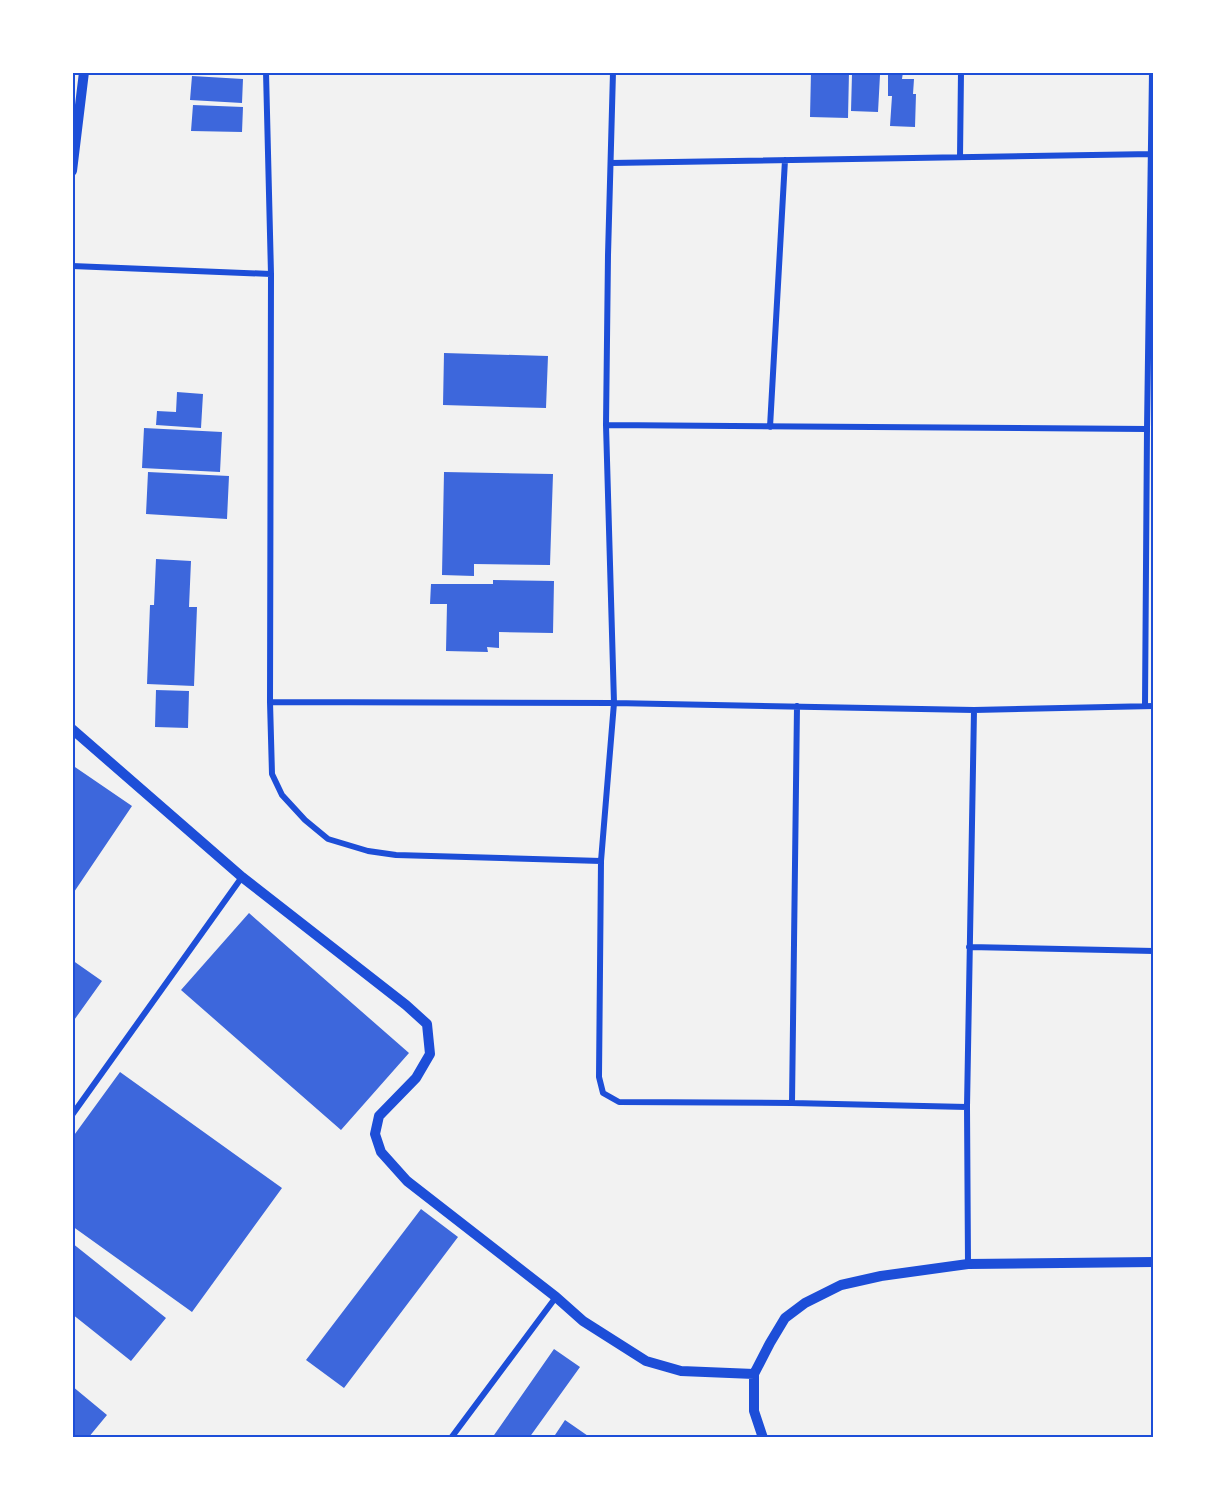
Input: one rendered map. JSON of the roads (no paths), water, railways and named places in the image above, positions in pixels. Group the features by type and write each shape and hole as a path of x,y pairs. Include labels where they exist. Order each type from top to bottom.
{"street":[{"path":"72,171 84,72"},
{"path":"266,72 271,274 270,702 272,774 282,795 304,820 328,839 368,851 396,855 601,861"},
{"path":"613,72 606,425 614,703 601,861 599,1077 603,1093 619,1102 967,1107"},
{"path":"960,157 961,72"},
{"path":"1145,706 1152,72"},
{"path":"611,163 1152,154"},
{"path":"770,427 785,160"},
{"path":"72,266 271,274"},
{"path":"606,425 1147,429"},
{"path":"270,702 614,703 974,710 1154,706"},
{"path":"792,1103 797,706"},
{"path":"968,1264 967,1107 974,710"},
{"path":"72,729 242,877 427,1024 430,1054 416,1078 379,1116 375,1134 381,1152 407,1181 584,1321 646,1361 681,1371 754,1374"},
{"path":"72,1114 242,877"},
{"path":"969,947 1154,951"},
{"path":"763,1438 754,1411 754,1374 785,1318 805,1303 841,1285 881,1276 968,1264 1154,1262"},
{"path":"451,1438 556,1297"}]}
